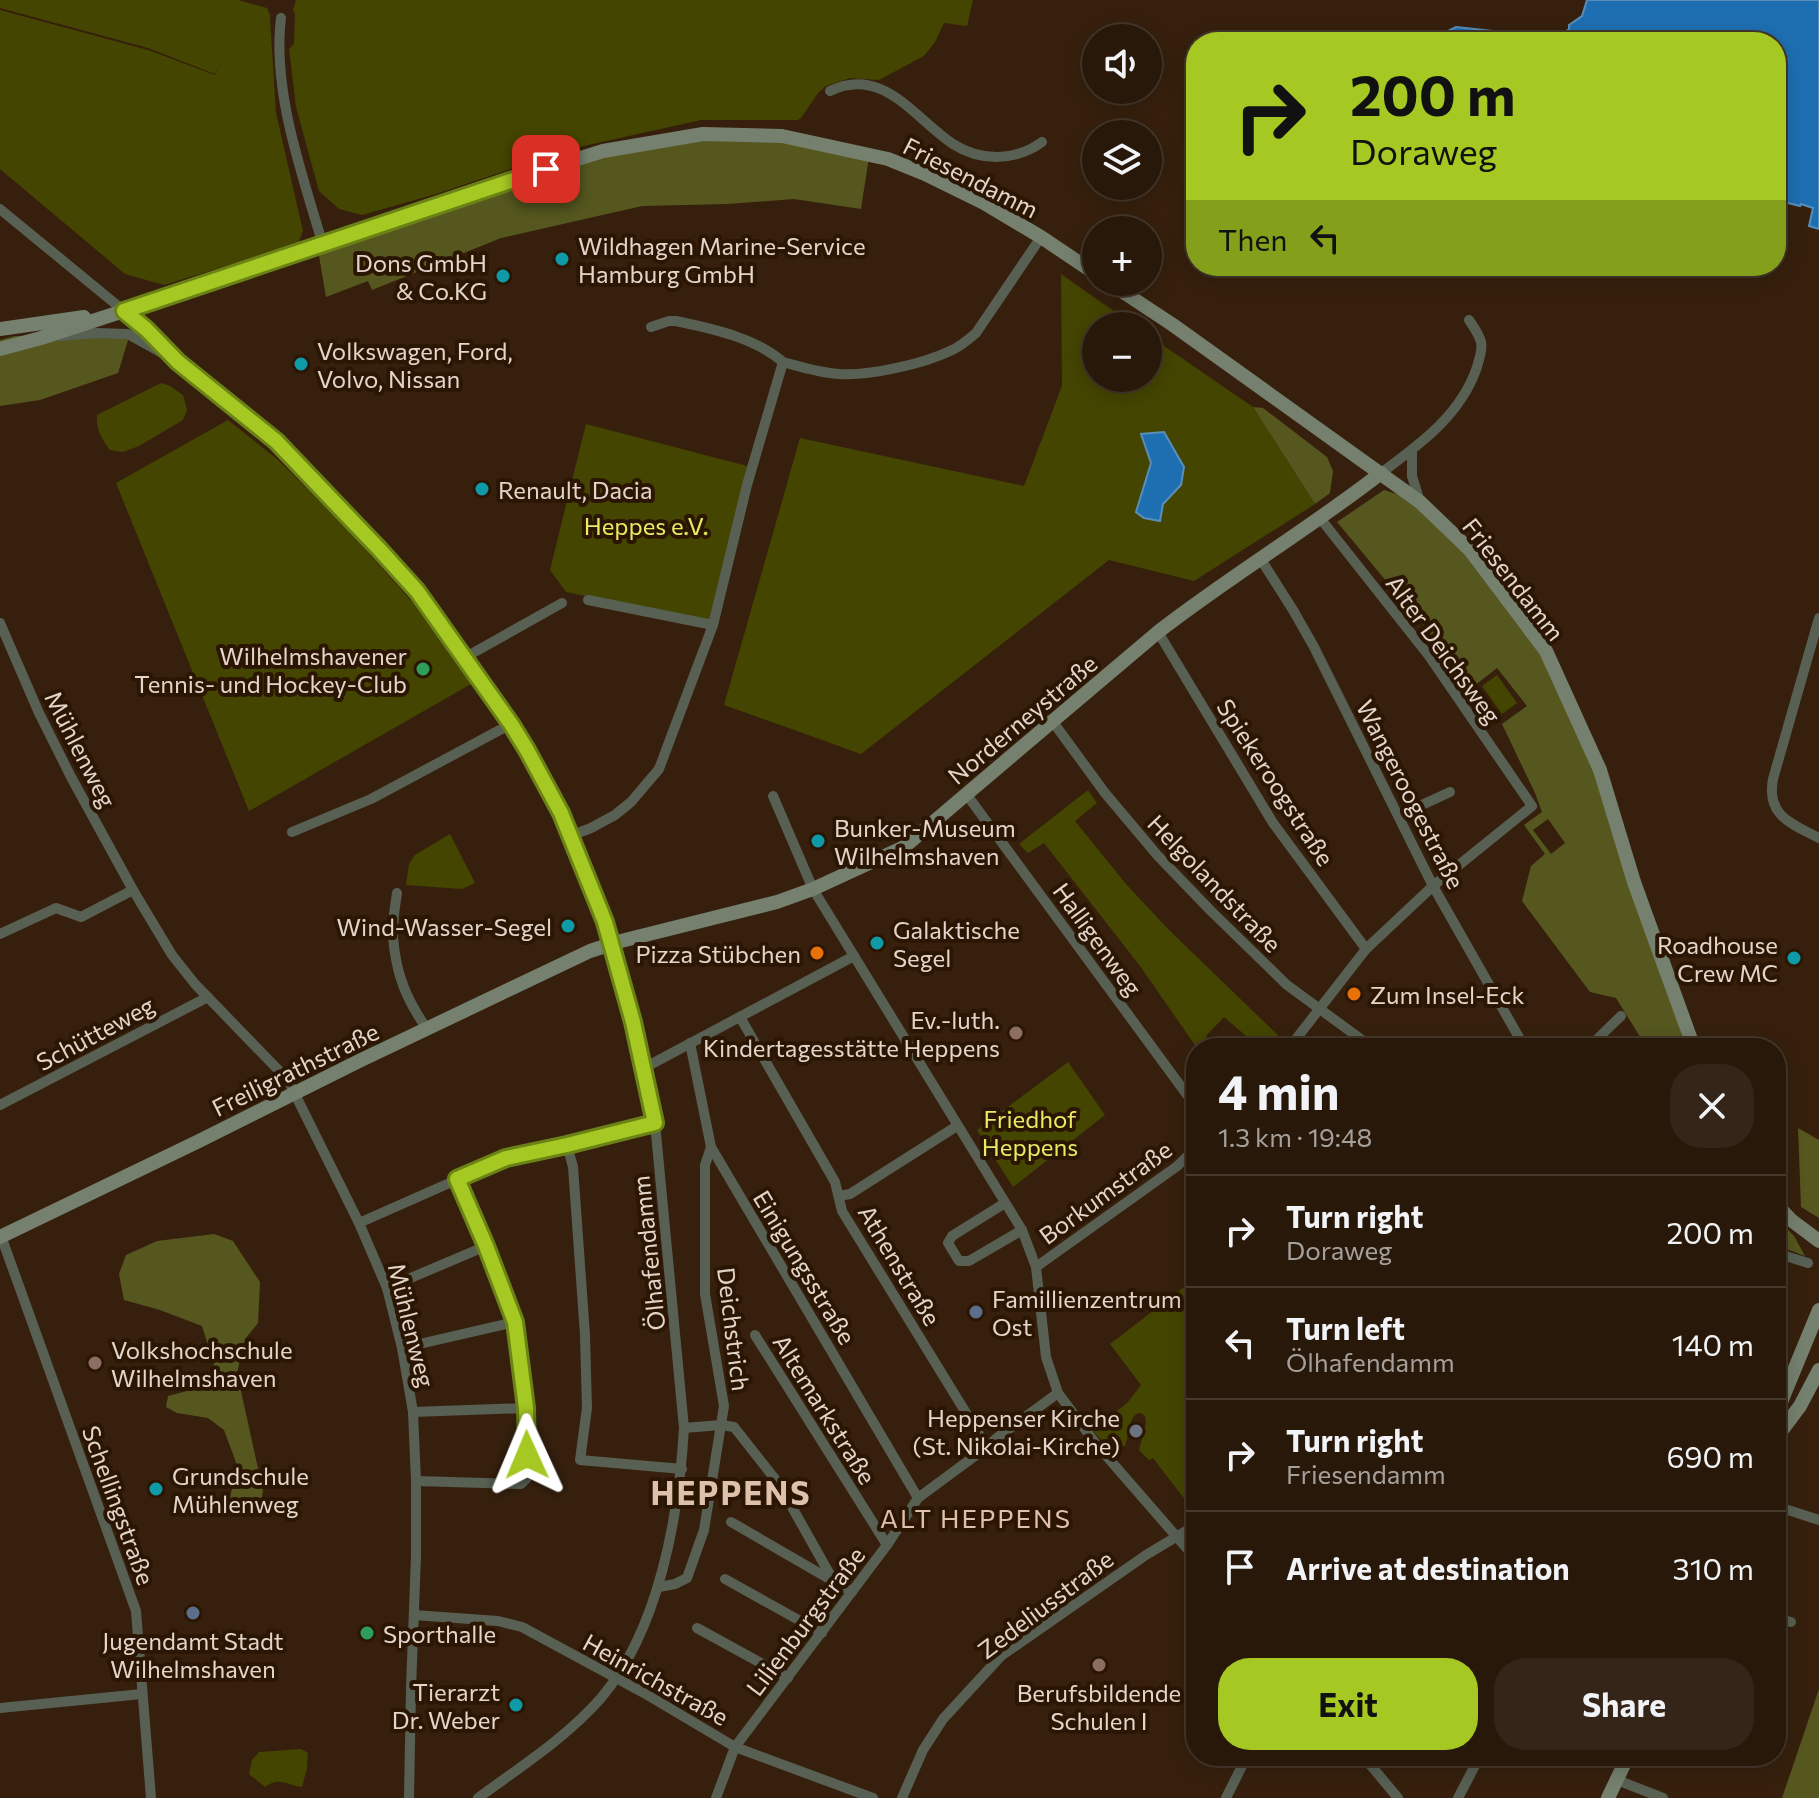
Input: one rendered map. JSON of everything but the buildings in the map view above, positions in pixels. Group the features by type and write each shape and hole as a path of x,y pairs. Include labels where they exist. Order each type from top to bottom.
{"main road":[{"name":"Friesendamm","path":"0,349 124,311 603,151 703,134 782,136 888,159 954,188 1041,237 1082,265"},
{"name":"Friesendamm","path":"1129,296 1420,502 1470,550 1546,651 1600,770 1634,882 1690,1038"},
{"name":"Friesendamm","path":"0,329 124,311"},
{"name":"Norderneystraße","path":"611,944 777,902 904,847 1158,632 1381,473"},
{"name":"Freiligrathstraße","path":"1,1237 427,1029 590,951 611,944"},
{"path":"1786,1215 1819,1241"},
{"path":"1786,1390 1819,1310"},
{"path":"1786,1425 1819,1370"},
{"path":"1608,1798 1623,1766"}],"street":[{"path":"281,18 286,106 323,245"},
{"path":"830,91 850,85 882,89 899,99 953,144 977,155 1018,155 1042,142"},
{"name":"Ölhafendamm","path":"0,209 146,329 178,362 276,441 417,591 511,724 543,778 605,922 644,1068 655,1123 684,1428 682,1469 659,1587 647,1619 615,1678 575,1724 478,1798"},
{"path":"651,327 676,321 720,331 771,352 783,362 824,372 858,374 909,364 949,352 976,333 1041,237"},
{"path":"1381,473 1412,450 1459,403 1474,376 1481,351 1481,343 1469,320"},
{"name":"Friesendamm","path":"41,338 96,333 128,334 178,362"},
{"path":"570,836 615,815 631,802 659,769 713,625 747,485 783,362"},
{"path":"1412,450 1412,476 1420,502"},
{"name":"Alter Deichsweg","path":"1320,518 1429,656 1532,806 1433,886"},
{"name":"Wangeroogestraße","path":"1260,558 1314,647 1433,886 1519,1038"},
{"path":"588,600 713,625"},
{"path":"464,658 562,603"},
{"path":"1819,618 1772,787 1772,798 1780,815 1819,838"},
{"name":"Mühlenweg","path":"0,623 50,735 133,890 172,955 288,1080 296,1093 387,1288 413,1412 416,1481 409,1798"},
{"name":"Spiekeroogstraße","path":"1158,632 1273,823 1366,949"},
{"name":"Helgolandstraße","path":"1053,722 1105,793 1158,856 1248,949 1287,985 1359,1038"},
{"path":"292,832 371,799 511,724"},
{"path":"1398,816 1450,792"},
{"name":"Halligenweg","path":"967,795 1186,1093"},
{"path":"773,796 813,889 1022,1230 1036,1267 1046,1357 1058,1393 1096,1444 1186,1548"},
{"path":"1297,1038 1366,949 1433,886"},
{"path":"0,934 56,908 81,917 133,890"},
{"path":"397,893 393,934 400,980 427,1029"},
{"path":"644,1068 854,956"},
{"name":"Schütteweg","path":"0,1105 208,997"},
{"path":"1598,1038 1621,1016"},
{"name":"Athenstraße","path":"740,1017 835,1182 842,1211 987,1447"},
{"name":"Einigungsstraße","path":"690,1043 711,1147 918,1498"},
{"path":"359,1223 506,1158 655,1123"},
{"path":"839,1196 850,1194 957,1126"},
{"path":"567,1145 573,1167 585,1335 587,1408 580,1460 682,1469"},
{"name":"Deichstrich","path":"659,1587 687,1578 704,1530 724,1406 705,1294 705,1165 711,1147"},
{"name":"Borkumstraße","path":"1036,1267 1186,1158"},
{"path":"416,1481 521,1484 527,1478 526,1408 515,1322 457,1179"},
{"path":"1005,1203 952,1236 948,1243 959,1261 969,1261 1022,1230"},
{"name":"Schellingstraße","path":"1,1237 136,1611 151,1798"},
{"path":"387,1288 486,1246"},
{"path":"1786,1256 1808,1263"},
{"path":"402,1348 515,1322"},
{"name":"Altemarkstraße","path":"755,1335 887,1545"},
{"name":"Lilienburgstraße","path":"716,1798 735,1747 887,1545 918,1498 1058,1393"},
{"path":"413,1412 526,1408"},
{"path":"684,1428 734,1427 779,1484 833,1580"},
{"path":"1786,1509 1819,1520"},
{"path":"731,1522 852,1592"},
{"name":"Zedeliusstraße","path":"902,1798 923,1750 943,1719 1001,1656 1146,1555 1186,1532"},
{"path":"725,1579 822,1633"},
{"name":"Heinrichstraße","path":"414,1615 498,1621 522,1627 735,1747 873,1798"},
{"path":"1786,1621 1791,1622"},
{"path":"697,1628 788,1678"},
{"path":"0,1702 0,1708 142,1694"},
{"path":"1226,1798 1242,1766"},
{"path":"1371,1766 1398,1798"},
{"path":"1458,1798 1475,1766"},
{"path":"1617,1780 1663,1798"}],"green space":[{"path":"0,0 238,0 267,8 271,17 267,18 270,18 276,113 303,231 298,244 164,285 125,274 0,169 0,10 148,50 215,75 223,58 215,74 148,48 0,8"},
{"path":"296,0 973,0 967,26 944,23 924,56 879,80 850,78 826,86 798,120 701,120 570,149 362,215 339,209 319,191 296,107 289,49 294,44 293,10"},
{"path":"1061,274 1082,289 1082,296 1092,296 1115,312 1082,312 1082,392 1162,392 1162,345 1253,407 1315,504 1194,581 1109,560 861,754 724,705 800,438 1024,486 1062,386"},
{"path":"161,383 183,395 187,410 183,420 139,446 123,452 110,450 100,434 97,415"},
{"path":"228,420 277,459 338,519 413,603 471,684 249,811 116,483"},
{"name":"Heppes e.V.","path":"586,424 751,467 711,621 566,592 550,570"},
{"path":"1497,675 1517,703 1502,714 1482,686"},
{"path":"1088,790 1097,803 1075,821 1126,884 1167,928 1281,1038 1248,1038 1224,1017 1206,1036 1208,1038 1190,1038 1140,966 1044,843 1028,853 1019,844"},
{"path":"450,834 475,883 462,889 406,885 409,864 415,855"},
{"name":"Friedhof Heppens","path":"1068,1062 1105,1115 1013,1187 977,1130"},
{"path":"1186,1286 1186,1501 1153,1458 1149,1460 1139,1450 1145,1416 1136,1414 1132,1419 1120,1453 1110,1450 1093,1431 1128,1402 1141,1385 1110,1344"},
{"path":"301,1749 308,1753 302,1787 279,1782 265,1787 249,1774 252,1760 259,1752"}],"shaded area":[{"path":"703,138 781,140 869,157 861,209 794,199 642,206 501,238 372,290 368,281 326,297 318,250 603,155"},
{"path":"15,336 129,337 118,373 40,400 0,406 0,340"},
{"path":"1253,407 1263,408 1327,457 1333,471 1330,493 1315,504"},
{"path":"1384,490 1406,497 1468,551 1544,651 1598,770 1682,1038 1641,1038 1616,998 1590,992 1522,901 1531,866 1545,854 1524,825 1542,812 1502,724 1527,706 1497,668 1474,686 1337,522","holes":["1548,819 1565,843 1551,854 1533,830"]},
{"path":"1798,1128 1819,1140 1819,1218 1801,1207"},
{"path":"1786,1228 1794,1236 1805,1256 1786,1249"},
{"path":"214,1234 233,1241 260,1282 258,1323 245,1339 237,1373 263,1491 260,1509 247,1514 232,1513 230,1498 237,1465 224,1430 208,1418 177,1413 166,1407 168,1396 206,1386 214,1364 202,1326 124,1300 119,1274 126,1255 157,1241"},
{"path":"1819,1689 1819,1798 1782,1798"}],"water":[{"path":"1587,0 1819,0 1819,229 1809,226 1813,208 1786,202 1786,32 1565,32 1582,16"},
{"path":"1456,27 1502,32 1446,32"},
{"path":"1164,432 1184,467 1181,485 1163,504 1160,521 1144,518 1136,512 1151,463 1141,434"}],"place":[{"name":"Wildhagen Marine-Service Hamburg GmbH","path":"562,259"},
{"name":"Dons GmbH & Co.KG","path":"503,276"},
{"name":"Volkswagen, Ford, Volvo, Nissan","path":"301,364"},
{"name":"Renault, Dacia","path":"482,489"},
{"name":"Wilhelmshavener Tennis- und Hockey-Club","path":"423,669"},
{"name":"Bunker-Museum Wilhelmshaven","path":"818,841"},
{"name":"Wind-Wasser-Segel","path":"568,926"},
{"name":"Galaktische Segel","path":"877,943"},
{"name":"Pizza Stübchen","path":"817,953"},
{"name":"Roadhouse Crew MC","path":"1794,958"},
{"name":"Zum Insel-Eck","path":"1354,994"},
{"name":"Ev.-luth. Kindertagesstätte Heppens","path":"1016,1033"},
{"name":"Famillienzentrum Ost","path":"976,1312"},
{"name":"Volkshochschule Wilhelmshaven","path":"95,1363"},
{"name":"Heppenser Kirche (St. Nikolai-Kirche)","path":"1136,1431"},
{"name":"Grundschule Mühlenweg","path":"156,1489"},
{"name":"Jugendamt Stadt Wilhelmshaven","path":"193,1613"},
{"name":"Sporthalle","path":"367,1633"},
{"name":"Berufsbildende Schulen I","path":"1099,1665"},
{"name":"Tierarzt Dr. Weber","path":"516,1705"}],"district":[{"name":"HEPPENS","path":"731,1492"},
{"name":"ALT HEPPENS","path":"976,1517"}],"route":[{"path":"527,1455 526,1408 515,1322 457,1179 506,1158 655,1123 633,1022 605,922 561,813 527,750 417,591 276,441 178,362 124,311 546,169"}]}
